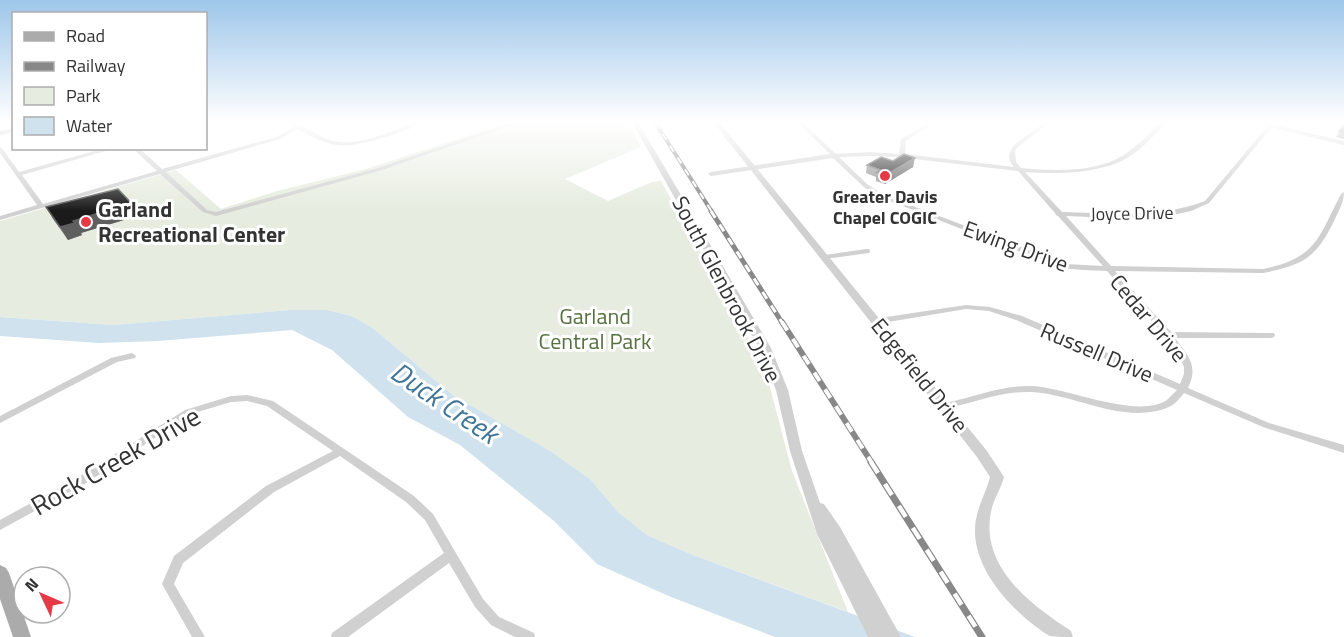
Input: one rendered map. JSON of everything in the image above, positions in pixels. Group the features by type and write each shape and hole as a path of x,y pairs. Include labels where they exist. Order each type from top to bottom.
{"main road":[{"path":"0,573 22,637"}],"street":[{"path":"2,152 41,206"},
{"path":"18,174 99,152"},
{"path":"139,152 205,211 216,214 362,174 426,152"},
{"path":"0,218 229,152"},
{"name":"South Glenbrook Drive","path":"652,152 765,348 782,390 796,451 824,534 893,637"},
{"name":"Edgefield Drive","path":"740,152 945,406 997,477 982,515 983,546 994,573 1021,604 1043,623 1065,637"},
{"name":"Ewing Drive","path":"830,152 866,186 884,197 1065,266 1263,271 1288,267 1313,253 1344,194"},
{"path":"902,152 902,156"},
{"path":"1012,152 1012,162 1016,168"},
{"path":"711,174 868,154 1016,168 1082,170 1114,162 1131,152"},
{"name":"Joyce Drive","path":"1058,214 1155,215 1199,207 1207,202 1249,152"},
{"name":"Cedar Drive","path":"945,406 1029,389 1132,410 1160,406 1176,400 1190,377 1189,364 1169,335 1016,168"},
{"path":"825,257 866,251"},
{"name":"Russell Drive","path":"876,321 966,307 990,309 1019,318 1266,425 1344,449"},
{"path":"1169,335 1271,335"},
{"path":"0,420 114,360 132,356"},
{"name":"Rock Creek Drive","path":"0,525 84,479 188,412 231,399 268,402 410,500 429,517 479,603 495,621 528,637"},
{"path":"199,637 168,584 178,560 270,489 340,452"},
{"path":"337,637 451,555"},
{"name":"South Glenbrook Drive","path":"850,572 877,637"}],"green space":[{"name":"Garland Central Park","path":"419,152 630,152 565,179 608,201 652,182 661,181 755,350 768,380 792,471 848,612 693,555 647,535 618,512 591,480 552,452 454,396 374,329 352,316 327,310 290,310 113,325 0,317 0,221 176,170 221,209 277,191 366,169"}],"water":[{"name":"Duck Creek","path":"290,310 327,310 352,316 374,329 454,396 552,452 591,480 618,512 647,535 693,555 915,637 775,637 671,597 597,564 554,521 460,445 408,417 332,350 292,330 158,341 99,343 0,336 0,317 113,325"}],"building":[{"path":"904,154 915,158 886,175 877,172 881,170 867,165 881,157 893,161"},
{"path":"118,189 131,203 60,227 46,207"}],"railway":[{"path":"674,152 712,212"},
{"path":"711,211 783,324"},
{"path":"782,322 872,463"},
{"path":"871,462 982,637"}],"place":[{"name":"Greater Davis Chapel COGIC","path":"885,176"},
{"name":"Garland Recreational Center","path":"86,222"}]}
